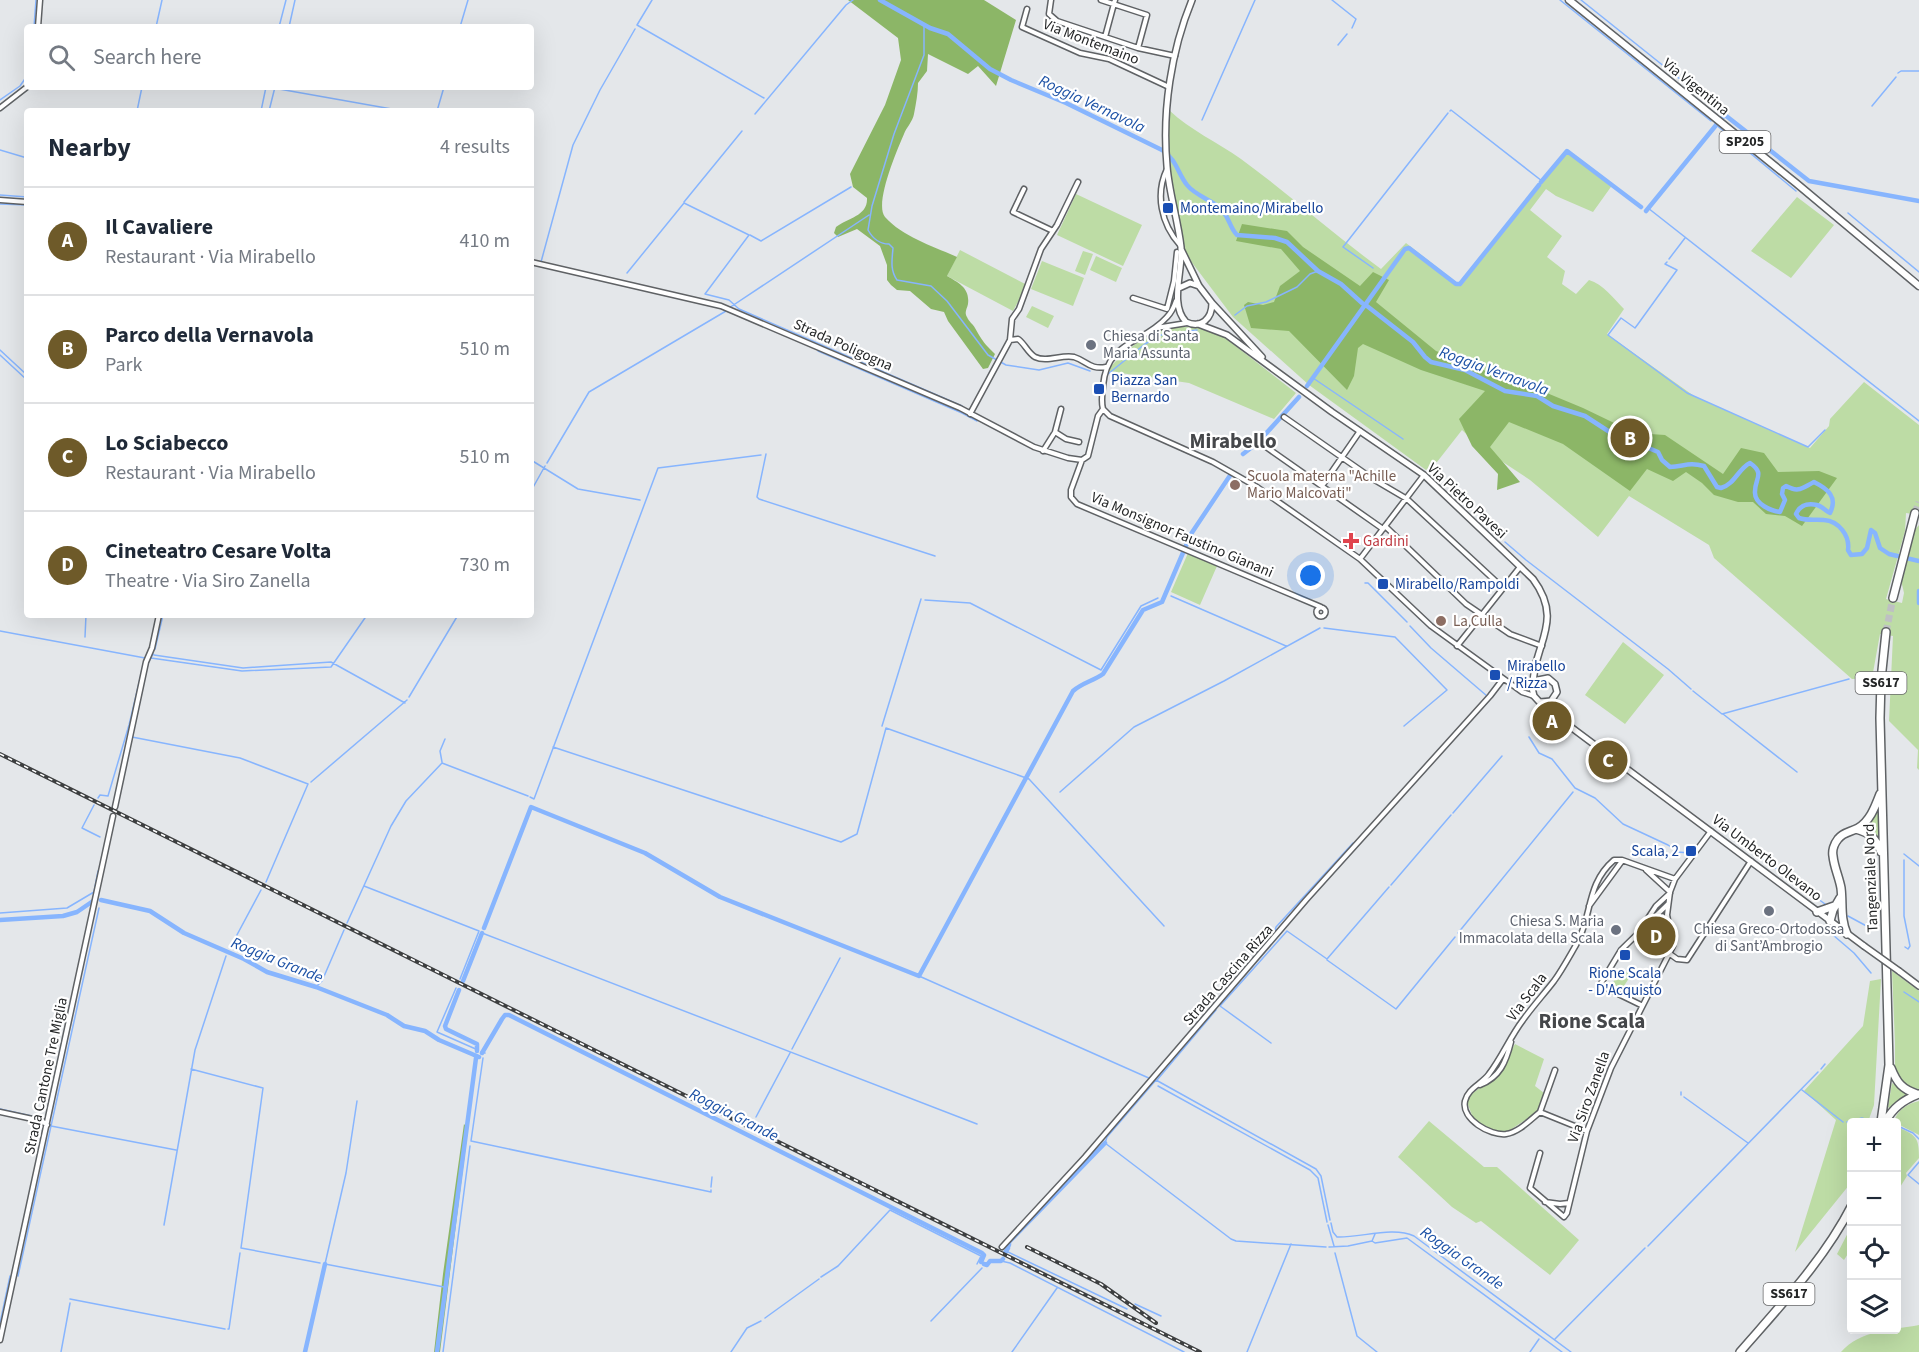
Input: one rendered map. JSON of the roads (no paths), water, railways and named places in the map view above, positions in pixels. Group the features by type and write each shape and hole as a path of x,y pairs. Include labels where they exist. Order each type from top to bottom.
{"highway":[{"path":"1893,598 1916,513"},
{"name":"Tangenziale Nord","path":"1883,1118 1889,1065 1881,690 1887,632"},
{"path":"1830,921 1839,907 1841,896 1833,848 1838,838 1866,821 1875,809 1882,789"},
{"path":"1856,829 1867,832 1877,841 1884,858"},
{"path":"1817,912 1839,907"},
{"path":"1839,907 1847,933"},
{"path":"1889,1065 1896,1082 1901,1087 1918,1094"},
{"path":"1886,1118 1903,1101 1918,1094"},
{"name":"SS617","path":"1740,1352 1822,1253 1847,1213"}],"main road":[{"name":"Via Vigentina","path":"1569,0 1796,183 1919,286"}],"street":[{"path":"38,24 40,0"},
{"path":"1051,0 1049,10 1052,17 1138,48 1176,57"},
{"path":"1101,0 1115,2 1147,15 1138,48"},
{"path":"1083,460 1088,456 1098,416 1103,409 1102,393 1106,367 1113,356 1155,328 1168,316 1179,288 1180,249 1166,150 1169,87 1191,0"},
{"path":"1105,37 1115,2"},
{"name":"Via Montemaino","path":"1027,9 1022,27 1080,53 1109,59 1169,87"},
{"path":"0,108 24,89"},
{"path":"1155,328 1203,323 1210,315 1212,303 1199,285 1167,225 1160,205 1163,177 1167,168"},
{"path":"970,414 1010,340 1010,328 1041,249 1053,231 1078,182"},
{"path":"1024,189 1013,212 1053,231"},
{"path":"0,200 24,202"},
{"path":"1180,249 1175,297 1180,314 1188,323"},
{"name":"Strada Poligogna","path":"534,263 721,306 970,414 1043,451 1083,460"},
{"path":"1179,288 1190,283 1199,285"},
{"path":"1132,297 1167,309 1175,297"},
{"name":"Via Pietro Pavesi","path":"1212,303 1249,345 1283,376"},
{"name":"Via Pietro Pavesi","path":"1198,324 1227,335 1424,475 1536,584 1545,602 1547,628 1533,687"},
{"path":"1010,328 1035,357 1044,359 1074,357 1089,365 1099,368 1106,367"},
{"path":"1010,340 1018,339"},
{"path":"1043,451 1055,432 1061,409"},
{"path":"1103,409 1110,416 1234,473 1360,559 1431,626 1513,686 1534,696 1540,702 1548,703 1557,693 1556,686 1551,680 1545,678 1538,680 1533,687 1534,696"},
{"path":"1284,417 1373,479 1407,499 1503,588"},
{"path":"1322,486 1360,431"},
{"path":"1055,432 1066,439 1079,442"},
{"path":"1259,442 1384,527 1482,614 1510,634 1542,646"},
{"name":"Via Monsignor Faustino Gianani","path":"1083,460 1071,490 1071,497 1077,504 1320,607"},
{"path":"1360,559 1424,475"},
{"path":"1457,646 1520,567"},
{"path":"115,807 146,662 152,648 158,618"},
{"path":"1539,659 1539,669 1545,678"},
{"name":"Strada Cascina Rizza","path":"1003,1245 1093,1149 1306,900 1503,679"},
{"path":"1513,686 1523,689 1533,687"},
{"path":"1553,700 1558,717"},
{"name":"Via Umberto Olevano","path":"1540,702 1817,912 1919,986"},
{"name":"Strada Cantone Tre Miglia","path":"0,1340 113,816"},
{"path":"1711,830 1675,879 1670,892 1667,915 1673,946 1670,954 1677,959 1687,960 1752,861"},
{"name":"Via Scala","path":"1540,1112 1522,1127 1508,1134 1496,1134 1480,1127 1465,1109 1465,1102 1468,1094 1487,1077 1523,1020 1556,979 1580,938 1593,889 1603,872 1614,860 1622,860"},
{"path":"1622,860 1675,879"},
{"name":"Via Scala","path":"1589,906 1622,860"},
{"path":"1644,868 1670,892"},
{"path":"1638,933 1656,906 1670,892"},
{"path":"1641,1005 1600,985 1622,950 1668,904"},
{"name":"Via Siro Zanella","path":"1569,1203 1587,1131 1611,1068 1641,1005 1670,954"},
{"path":"1555,1070 1540,1112 1587,1131"},
{"path":"0,1112 42,1121 47,1125"},
{"path":"1540,1152 1530,1188 1544,1202 1564,1217 1568,1213 1569,1203 1544,1202"}],"waterway":[{"path":"34,24 36,0"},
{"path":"157,24 162,0"},
{"path":"280,24 286,0"},
{"path":"290,24 295,0"},
{"path":"461,24 468,0"},
{"path":"652,0 637,25 764,98"},
{"path":"755,114 846,5 853,0"},
{"name":"Roggia Vernavola","path":"880,0 930,28 948,34 990,69 1162,150 1171,158 1190,188 1222,210 1237,235 1275,238 1287,242 1318,271 1341,284 1362,303"},
{"path":"1202,120 1255,0"},
{"path":"1332,0 1356,19 1352,28"},
{"path":"1560,0 1711,121"},
{"path":"1581,0 1725,115"},
{"path":"924,25 924,55 894,134 872,206 868,230 877,240 893,248 892,269 897,280 931,286 947,301 988,355 1006,365 1039,370 1068,363 1090,371"},
{"path":"541,262 573,145 600,90 635,29"},
{"path":"1338,45 1347,34"},
{"path":"1898,73 1919,71"},
{"path":"1872,106 1896,77"},
{"path":"0,100 20,86 24,80"},
{"path":"138,108 141,90"},
{"path":"262,108 265,90"},
{"path":"270,108 274,90"},
{"path":"285,90 386,108"},
{"path":"438,108 443,90"},
{"path":"1450,111 1542,181"},
{"path":"1373,268 1343,247 1448,113"},
{"path":"1722,118 1725,115 1809,181 1919,201"},
{"path":"1715,124 1796,191"},
{"path":"1646,211 1717,124"},
{"path":"684,202 742,131"},
{"path":"0,150 24,157"},
{"path":"1541,182 1567,151 1641,207"},
{"path":"1307,386 1405,249 1409,248 1456,284 1460,284 1539,185"},
{"path":"750,235 761,241 851,187"},
{"path":"0,195 24,197"},
{"path":"627,273 684,203 749,235 705,294 729,300 739,309 962,406"},
{"path":"0,204 24,205"},
{"path":"1648,208 1919,421"},
{"path":"1848,213 1919,272"},
{"path":"729,308 869,215"},
{"path":"1669,259 1685,238"},
{"path":"1667,262 1665,264 1677,270 1635,328 1621,318 1608,335 1687,393 1808,447 1825,430"},
{"path":"534,265 540,266"},
{"path":"1235,315 1247,306 1266,302 1297,287 1310,274 1318,271"},
{"name":"Roggia Vernavola","path":"1367,306 1413,342 1431,362 1465,370 1505,391 1537,396 1553,406 1585,416 1625,442 1639,444 1658,452 1662,460 1670,467 1691,464 1704,466 1717,487 1726,486 1750,463 1758,474 1756,497 1761,504 1772,510 1780,512 1785,500 1782,494 1783,488 1786,486 1800,489 1814,482 1830,494 1833,502 1830,513 1814,504 1807,505 1796,514 1799,518 1824,520 1839,526 1845,535 1851,555 1862,554 1867,548 1871,530 1875,533 1880,548 1889,554 1919,561"},
{"path":"547,463 589,392 726,311"},
{"path":"1108,374 1145,344 1161,335 1197,330"},
{"path":"0,350 24,372"},
{"path":"818,351 977,421"},
{"path":"0,355 24,377"},
{"path":"1313,378 1403,439"},
{"path":"1261,439 1299,397"},
{"path":"1243,454 1256,444"},
{"path":"766,454 757,497 759,499 935,556"},
{"path":"530,797 534,799 658,468 761,455"},
{"path":"534,462 578,489 640,500"},
{"path":"534,486 545,466"},
{"path":"484,928 531,807 645,853 720,897 919,976 1073,691 1103,674 1143,610 1162,602 1191,534 1231,474"},
{"path":"1505,542 1691,689"},
{"path":"1365,583 1368,583 1407,622"},
{"name":"Roggia Vernavola","path":"1919,591 1919,603"},
{"path":"1171,596 1286,646"},
{"path":"925,600 970,603 1101,670 1141,606 1158,598"},
{"path":"882,726 921,599"},
{"path":"85,637 86,618"},
{"path":"155,649 162,618"},
{"path":"151,658 242,671 331,667 365,618"},
{"path":"409,697 456,618"},
{"path":"1410,626 1431,648 1487,696"},
{"path":"1060,792 1134,727 1320,628"},
{"path":"1324,628 1395,637 1447,690 1404,726"},
{"path":"0,631 145,658 129,725 108,796 100,795 98,798"},
{"path":"134,728 148,663 153,654"},
{"path":"154,655 243,668 331,662 405,703"},
{"path":"1693,691 1722,714 1849,679"},
{"path":"311,782 407,700"},
{"path":"1723,714 1797,772"},
{"path":"553,747 841,842 857,834 886,728 1029,779 1164,926"},
{"path":"133,734 132,737 240,758 308,784 266,882"},
{"path":"1529,737 1539,753 1552,759 1575,788 1595,798 1623,824 1678,852 1689,853"},
{"path":"442,762 440,751 445,739"},
{"path":"1453,813 1502,756"},
{"path":"347,923 391,826 406,801 442,763 528,796"},
{"path":"1458,933 1573,792"},
{"path":"94,805 82,828 100,837"},
{"path":"1391,885 1451,815"},
{"path":"1732,836 1825,904"},
{"path":"1274,935 1276,927 1353,843"},
{"path":"1904,854 1919,866"},
{"path":"1904,860 1904,916 1910,946 1908,949 1905,947"},
{"path":"0,913 67,908 94,892 98,871"},
{"path":"364,886 479,931 460,979"},
{"path":"1271,1043 1220,1006 1287,931 1327,959 1389,887"},
{"path":"231,946 261,890"},
{"name":"Roggia Grande","path":"0,920 63,916 77,912 96,899"},
{"name":"Roggia Grande","path":"101,900 150,911 184,933 244,959 267,972 316,987 387,1015 404,1026 425,1031 439,1040 479,1057"},
{"path":"18,1276 99,908"},
{"path":"1848,916 1872,929"},
{"path":"316,987 322,981 344,930"},
{"path":"482,933 977,1124"},
{"path":"463,981 482,933"},
{"path":"1833,935 1854,953 1871,973"},
{"path":"1327,960 1396,1009 1455,937"},
{"path":"164,1225 195,1050 226,956"},
{"path":"792,1049 840,958"},
{"path":"919,976 1151,1079"},
{"path":"456,988 437,1032 478,1050"},
{"path":"459,990 445,1026 446,1029 477,1044 477,1051"},
{"path":"1904,992 1919,1002"},
{"name":"Roggia Grande","path":"1157,1080 1216,1010"},
{"name":"Roggia Grande","path":"482,1053 502,1019 505,1015 509,1015 982,1253 984,1255 981,1262"},
{"name":"Roggia Grande","path":"481,1052 485,1053"},
{"path":"756,1117 790,1053"},
{"path":"437,1352 476,1058"},
{"path":"483,1058 471,1141 711,1192 711,1190"},
{"path":"1821,1069 1825,1064"},
{"path":"191,1069 263,1088 241,1248 320,1263"},
{"path":"1648,1246 1818,1072"},
{"name":"Roggia Grande","path":"1326,1247 1231,1239 1105,1143 1107,1137 1156,1080 1316,1169 1321,1176 1330,1220"},
{"name":"Roggia Grande","path":"1158,1086 1310,1170 1318,1178 1327,1222"},
{"path":"1802,1090 1843,1122"},
{"path":"1684,1097 1748,1143"},
{"path":"357,1101 346,1173 325,1264 444,1287"},
{"path":"0,1109 45,1119"},
{"path":"51,1126 176,1150"},
{"path":"1901,1127 1913,1133 1919,1139"},
{"name":"Roggia Grande","path":"1009,1245 1009,1242 1105,1143"},
{"path":"1068,1173 1093,1145"},
{"path":"443,1352 470,1146"},
{"path":"1919,1162 1908,1175 1919,1184"},
{"path":"711,1187 712,1177"},
{"name":"Roggia Grande","path":"821,1277 838,1266 890,1210 981,1256 977,1264"},
{"name":"Roggia Grande","path":"1331,1223 1337,1237 1386,1232 1406,1233 1414,1236 1571,1352"},
{"name":"Roggia Grande","path":"1328,1225 1334,1246"},
{"path":"1329,1247 1372,1241 1375,1234"},
{"path":"1372,1241 1375,1243 1407,1238 1562,1352"},
{"path":"1247,1352 1291,1244"},
{"name":"Roggia Grande","path":"1005,1253 1008,1248"},
{"path":"1555,1339 1645,1248"},
{"path":"1006,1251 1127,1309"},
{"path":"228,1329 240,1253"},
{"path":"1335,1253 1357,1336 1377,1352"},
{"name":"Roggia Grande","path":"984,1264 1003,1259"},
{"path":"1001,1261 1010,1263 1184,1352"},
{"path":"305,1352 325,1264"},
{"path":"931,1321 982,1268"},
{"path":"0,1323 10,1276"},
{"path":"765,1318 819,1279"},
{"path":"1012,1352 1057,1288"},
{"path":"70,1299 225,1329"},
{"path":"61,1352 70,1303"},
{"path":"1135,1304 1161,1316"},
{"path":"731,1352 747,1328 761,1321"},
{"path":"1530,1352 1539,1339"}],"tunnel":[{"path":"1915,513 1919,502"},
{"path":"1886,632 1893,598"}],"railway":[{"path":"0,754 1200,1352"},
{"path":"1027,1247 1101,1284 1156,1323"}],"place":[{"name":"Montemaino/Mirabello","path":"1168,208"},
{"name":"Chiesa di Santa Maria Assunta","path":"1091,345"},
{"name":"Piazza San Bernardo","path":"1099,389"},
{"name":"Parco della Vernavola","path":"1630,438"},
{"name":"Scuola materna \"Achille Mario Malcovati\"","path":"1235,485"},
{"name":"Gardini","path":"1351,541"},
{"name":"Mirabello/Rampoldi","path":"1383,584"},
{"name":"La Culla","path":"1441,621"},
{"name":"Mirabello / Rizza","path":"1495,675"},
{"name":"Il Cavaliere","path":"1552,721"},
{"name":"Lo Sciabecco","path":"1608,760"},
{"name":"Scala, 2","path":"1691,851"},
{"name":"Chiesa Greco-Ortodossa di Sant’Ambrogio","path":"1769,911"},
{"name":"Chiesa S. Maria Immacolata della Scala","path":"1616,930"},
{"name":"Cineteatro Cesare Volta","path":"1656,936"},
{"name":"Rione Scala - D'Acquisto","path":"1625,955"}],"district":[{"name":"Mirabello","path":"1233,441"},
{"name":"Rione Scala","path":"1592,1021"}]}
